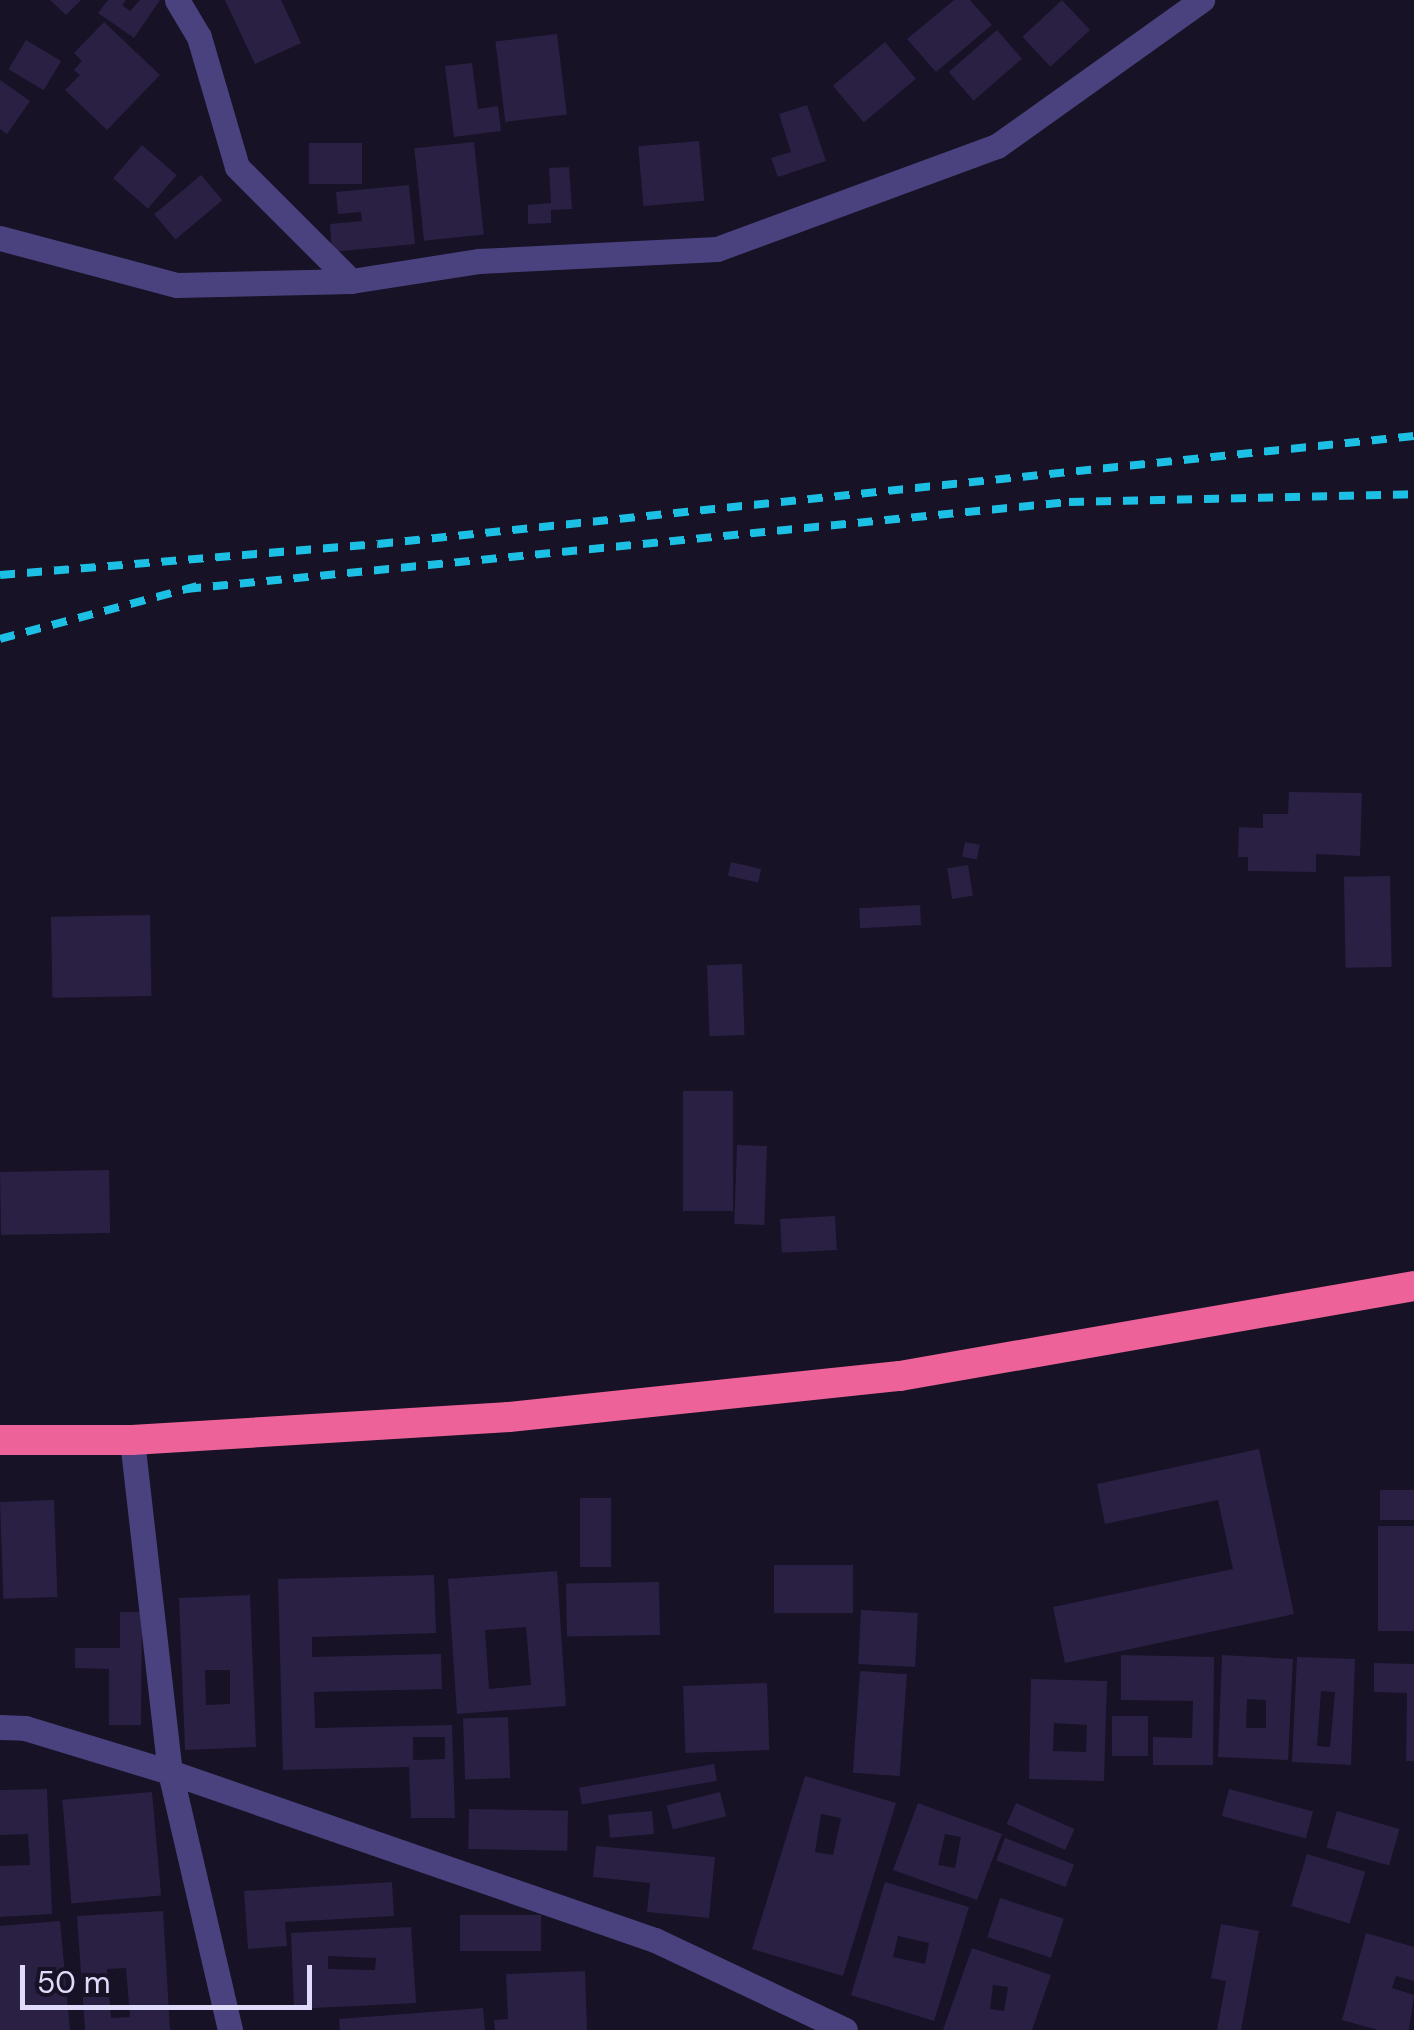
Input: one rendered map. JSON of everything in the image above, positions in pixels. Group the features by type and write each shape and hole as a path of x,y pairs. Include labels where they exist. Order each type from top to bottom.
{"highway":[{"path":"0,1440 132,1440 509,1417 900,1376 1414,1286"}],"street":[{"path":"177,0 199,37 237,167 351,281"},
{"path":"0,238 177,285 351,281 479,262 716,249 997,146 1202,0"},
{"path":"132,1440 170,1772 230,2030"},
{"path":"0,1728 25,1728 170,1772 655,1940 846,2030"}],"building":[{"path":"50,0 81,0 66,15"},
{"path":"108,0 126,0 122,5 130,11 140,0 160,0 134,38 98,13"},
{"path":"225,0 281,0 301,43 255,64"},
{"path":"954,0 970,0 992,25 936,72 907,39"},
{"path":"1062,0 1090,30 1050,67 1023,37"},
{"path":"104,22 160,75 107,130 65,90 80,75 74,70 82,61 74,53"},
{"path":"997,30 1022,59 974,101 949,72"},
{"path":"557,34 567,114 505,122 495,42"},
{"path":"26,40 61,61 44,90 8,69"},
{"path":"885,42 916,79 864,122 833,86"},
{"path":"472,63 478,109 498,106 501,131 454,137 445,66"},
{"path":"0,80 30,101 7,134 0,129"},
{"path":"807,105 826,161 778,177 771,158 791,152 779,114"},
{"path":"699,141 704,201 643,206 638,146"},
{"path":"474,142 484,234 424,241 414,148"},
{"path":"309,143 362,143 362,184 309,184"},
{"path":"142,145 177,175 148,208 113,178"},
{"path":"569,167 572,209 551,210 551,223 528,224 528,205 551,203 549,168"},
{"path":"201,175 222,200 175,239 154,214"},
{"path":"409,185 415,244 332,252 330,224 362,221 361,212 338,214 336,192"},
{"path":"1289,792 1362,793 1360,856 1316,854 1316,872 1248,871 1248,857 1238,857 1239,827 1263,828 1263,814 1288,814"},
{"path":"965,842 980,845 977,860 962,857"},
{"path":"731,862 761,869 758,883 728,876"},
{"path":"968,865 973,896 952,899 947,868"},
{"path":"1390,876 1392,967 1346,968 1344,877"},
{"path":"920,905 921,925 860,928 859,908"},
{"path":"150,915 151,996 52,998 51,917"},
{"path":"742,964 744,1035 709,1036 707,965"},
{"path":"683,1091 733,1091 733,1211 683,1211"},
{"path":"737,1145 767,1146 764,1225 734,1224"},
{"path":"109,1170 110,1233 1,1235 0,1172"},
{"path":"835,1216 837,1250 782,1253 780,1219"},
{"path":"1259,1449 1294,1614 1065,1663 1053,1607 1233,1569 1218,1500 1105,1524 1097,1484"},
{"path":"1380,1490 1414,1490 1414,1520 1380,1520"},
{"path":"580,1498 611,1498 611,1567 580,1567"},
{"path":"54,1500 57,1597 3,1599 0,1502"},
{"path":"1378,1526 1414,1526 1414,1631 1378,1631"},
{"path":"774,1565 853,1565 853,1613 774,1613"},
{"path":"557,1571 566,1706 457,1714 448,1579","holes":["526,1627 531,1685 489,1689 485,1630"]},
{"path":"434,1575 436,1633 312,1637 312,1657 441,1654 442,1689 314,1692 315,1728 452,1725 455,1818 411,1818 409,1767 283,1770 278,1579","holes":["413,1737 445,1737 445,1759 413,1760"]},
{"path":"659,1582 660,1635 567,1637 566,1584"},
{"path":"250,1595 256,1747 185,1750 179,1598","holes":["205,1670 230,1670 230,1704 206,1705"]},
{"path":"861,1610 918,1613 915,1667 858,1664"},
{"path":"120,1612 142,1612 141,1725 109,1725 109,1669 75,1668 75,1648 120,1648"},
{"path":"1121,1655 1214,1657 1213,1765 1153,1765 1153,1737 1192,1738 1193,1701 1121,1700"},
{"path":"1222,1655 1293,1659 1288,1760 1218,1757","holes":["1247,1699 1266,1700 1266,1728 1246,1728"]},
{"path":"1297,1657 1355,1659 1351,1765 1292,1762","holes":["1321,1691 1335,1692 1330,1747 1317,1746"]},
{"path":"1374,1663 1414,1664 1414,1761 1406,1761 1407,1693 1374,1692"},
{"path":"860,1671 907,1674 900,1776 853,1773"},
{"path":"1031,1679 1107,1681 1104,1781 1029,1779","holes":["1054,1723 1087,1725 1086,1752 1053,1751"]},
{"path":"767,1683 769,1750 685,1753 683,1686"},
{"path":"1112,1716 1148,1716 1148,1756 1112,1756"},
{"path":"508,1717 510,1778 465,1780 463,1719"},
{"path":"714,1764 717,1781 582,1805 579,1788"},
{"path":"805,1776 896,1803 843,1976 752,1949","holes":["821,1814 841,1818 833,1855 815,1852"]},
{"path":"47,1789 52,1914 0,1917 0,1866 30,1865 28,1834 0,1835 0,1790"},
{"path":"1229,1789 1313,1812 1306,1839 1222,1816"},
{"path":"152,1792 161,1896 71,1903 62,1800"},
{"path":"720,1792 726,1816 673,1830 667,1805"},
{"path":"918,1803 1002,1834 977,1900 893,1870","holes":["945,1834 961,1837 955,1868 938,1865"]},
{"path":"1016,1803 1074,1829 1065,1850 1007,1824"},
{"path":"469,1809 568,1811 567,1851 468,1849"},
{"path":"652,1811 654,1834 610,1838 608,1815"},
{"path":"1337,1811 1399,1829 1389,1865 1327,1848"},
{"path":"1005,1838 1074,1865 1065,1887 996,1860"},
{"path":"596,1846 715,1857 709,1918 647,1912 650,1883 593,1877"},
{"path":"1307,1854 1365,1872 1350,1923 1291,1906"},
{"path":"392,1882 394,1916 285,1922 287,1946 248,1949 244,1891"},
{"path":"885,1882 969,1907 934,2021 851,1995","holes":["898,1936 929,1943 925,1964 893,1957"]},
{"path":"1000,1898 1064,1919 1051,1958 987,1937"},
{"path":"163,1911 170,2030 85,2030 77,1916","holes":["126,1968 130,2017 111,2018 107,1969"]},
{"path":"460,1915 541,1915 541,1951 460,1951"},
{"path":"60,1921 70,2030 0,2030 0,1926"},
{"path":"1221,1924 1259,1931 1241,2030 1217,2030 1226,1981 1211,1978"},
{"path":"411,1927 416,2003 294,2009 291,1933","holes":["328,1956 376,1958 375,1970 328,1969"]},
{"path":"1366,1933 1414,1947 1414,1981 1396,1976 1392,1988 1414,1995 1409,2030 1378,2030 1342,2020"},
{"path":"972,1948 1051,1975 1032,2030 943,2030","holes":["993,1985 1008,1987 1004,2011 990,2009"]},
{"path":"585,1971 587,2030 495,2030 494,2020 508,2019 506,1974"},
{"path":"483,2008 485,2030 340,2030 339,2019"}],"railway":[{"path":"0,575 378,544 1414,436"},
{"path":"186,589 1069,502 1414,494"},
{"path":"0,639 198,586"}]}
